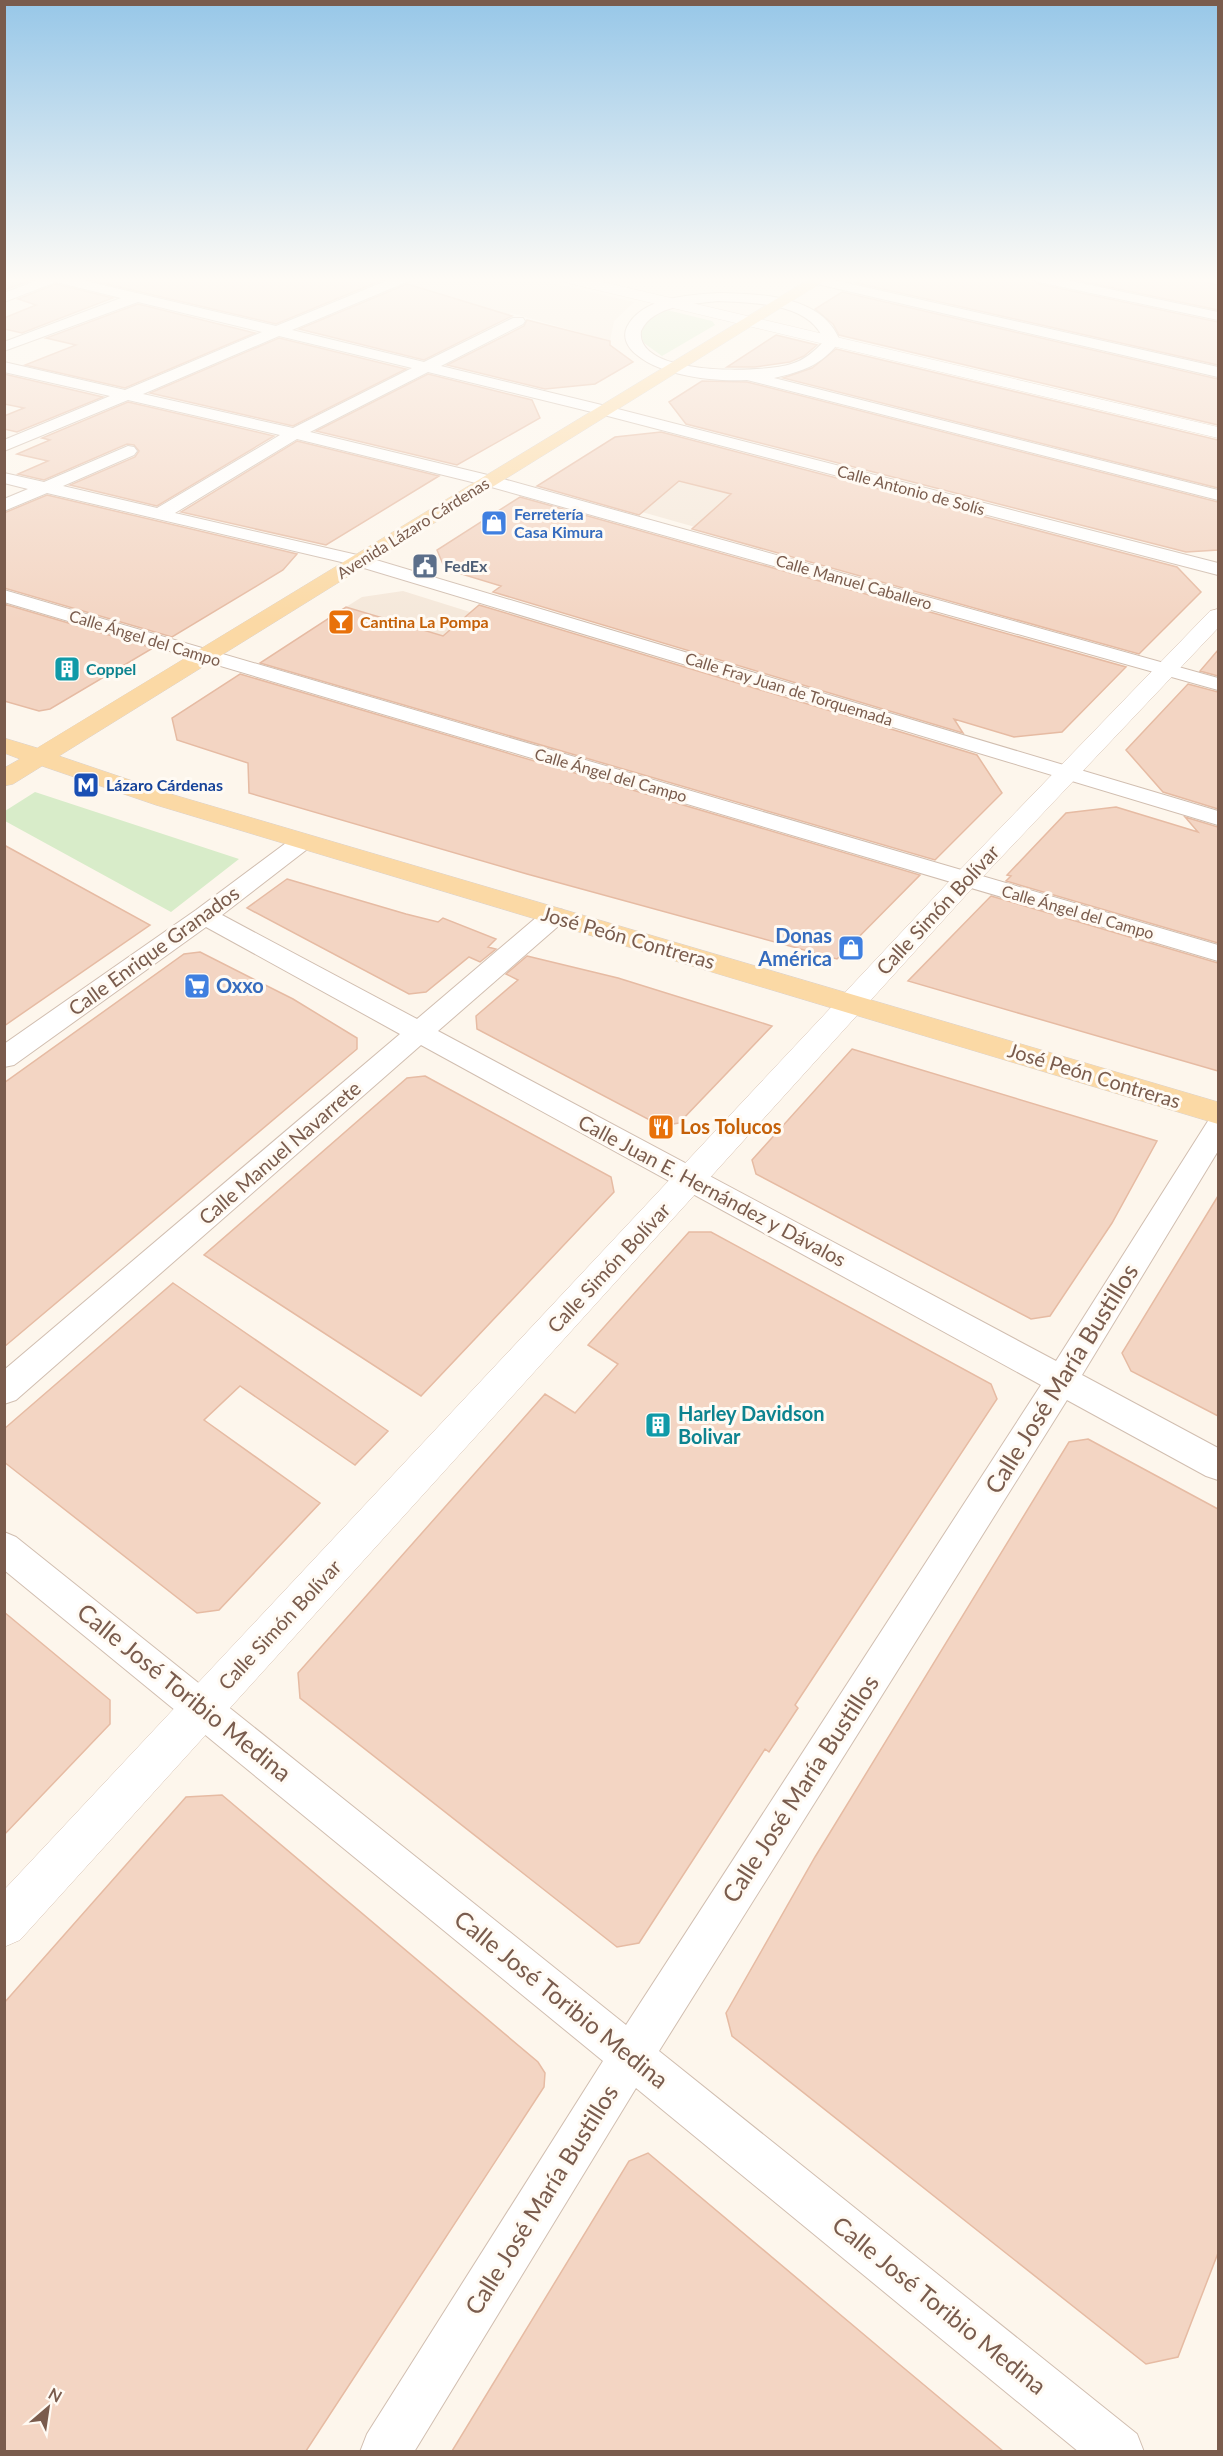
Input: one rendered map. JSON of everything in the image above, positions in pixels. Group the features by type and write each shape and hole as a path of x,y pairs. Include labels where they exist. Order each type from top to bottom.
{"main road":[{"name":"Avenida Lázaro Cárdenas","path":"4,779 633,393"},
{"name":"José Peón Contreras","path":"4,745 165,800 302,842 1218,1113"}],"street":[{"name":"Calle Manuel Caballero","path":"121,393 490,481 1218,684"},
{"path":"4,446 130,393"},
{"path":"160,514 294,433 375,393"},
{"name":"Calle Antonio de Solís","path":"532,393 1218,569"},
{"path":"814,393 1218,495"},
{"path":"1049,393 1218,433"},
{"path":"4,506 128,451"},
{"name":"Calle Fray Juan de Torquemada","path":"4,478 359,561 1218,818"},
{"name":"Calle Ángel del Campo","path":"4,597 1218,953"},
{"name":"Calle Simón Bolívar","path":"4,1924 966,879 1218,616"},
{"name":"Calle Enrique Granados","path":"4,1058 205,916 302,842"},
{"name":"Calle Juan E. Hernández y Dávalos","path":"205,916 1218,1465"},
{"name":"Calle Manuel Navarrete","path":"4,1390 554,916"},
{"name":"Calle José María Bustillos","path":"385,2451 631,2056 1062,1380 1218,1128"},
{"name":"Calle José Toribio Medina","path":"4,1548 1119,2451"}],"shaded area":[{"path":"680,481 731,494 695,527 642,512"},
{"path":"403,591 470,612 427,650 398,622 346,607 362,597"}],"green space":[{"name":"Lázaro Cárdenas","path":"35,792 239,859 171,912 5,821 5,811"}],"building":[{"path":"4,393 84,393 103,397 17,432 4,429 4,416 24,408 4,404"},
{"path":"151,393 359,393 293,426"},
{"path":"391,393 502,393 532,400 540,418 457,465 316,431"},
{"path":"684,393 789,393 1218,502 1218,550 1186,552 686,424 669,402"},
{"path":"841,393 1019,393 1218,440 1218,488"},
{"path":"1082,393 1218,393 1218,425"},
{"path":"128,402 274,436 157,506 70,485 135,457 139,451 134,445 127,444 44,480 18,474 48,461 17,454 50,440 42,438"},
{"path":"661,432 1177,567 1201,592 1139,654 692,529 731,494 679,481 639,515 537,486 615,437"},
{"path":"297,441 439,476 326,545 181,512"},
{"path":"47,495 297,554 283,570 172,637 4,588 4,513"},
{"path":"520,497 1126,667 1062,732 1014,737 954,719 963,733 493,592 501,586 445,569 437,550"},
{"path":"4,604 153,648 50,709 39,711 4,701"},
{"path":"479,605 977,755 1002,793 935,860 260,663 346,607 443,636"},
{"path":"1218,650 1218,676 1200,671"},
{"path":"240,674 920,875 837,959 527,874 249,793 248,763 177,740 172,718"},
{"path":"1188,684 1218,692 1218,809 1163,792 1126,750"},
{"path":"1116,807 1198,832 1185,817 1218,827 1218,943 1006,881 1011,876 1007,875 1066,813"},
{"path":"4,845 150,925 4,1026"},
{"path":"287,879 438,922 443,918 496,939 488,947 496,949 480,962 469,957 426,992 409,994 247,908"},
{"path":"991,896 1218,963 1218,1071 908,981"},
{"path":"200,952 293,999 357,1038 357,1049 4,1347 4,1083 184,954"},
{"path":"527,956 618,978 772,1026 679,1123 661,1126 477,1029 476,1016 518,980 506,974"},
{"path":"852,1049 1157,1141 1112,1223 1050,1316 1031,1319 756,1174 752,1160"},
{"path":"425,1076 611,1177 614,1192 421,1396 204,1255 407,1078"},
{"path":"1218,1196 1218,1416 1131,1371 1122,1353"},
{"path":"689,1232 711,1232 991,1384 997,1399 795,1705 798,1708 769,1752 765,1749 639,1943 617,1947 300,1698 298,1673 545,1394 575,1413 618,1364 588,1345"},
{"path":"173,1283 388,1431 355,1465 240,1386 204,1420 320,1503 219,1610 197,1613 4,1462 4,1429"},
{"path":"1088,1439 1218,1509 1218,2253 1178,2357 1146,2364 732,2036 726,2013 815,1857 1069,1442"},
{"path":"4,1612 110,1700 110,1724 4,1835"},
{"path":"222,1795 538,2062 545,2073 544,2087 306,2451 4,2451 4,2003 186,1797"},
{"path":"648,2153 1003,2451 452,2451 629,2161"}],"place":[{"name":"Ferretería Casa Kimura","path":"494,523"},
{"name":"FedEx","path":"425,566"},
{"name":"Cantina La Pompa","path":"341,622"},
{"name":"Coppel","path":"67,669"},
{"name":"Lázaro Cárdenas","path":"86,785"},
{"name":"Donas América","path":"851,948"},
{"name":"Oxxo","path":"197,986"},
{"name":"Los Tolucos","path":"661,1127"},
{"name":"Harley Davidson Bolivar","path":"658,1425"}]}
